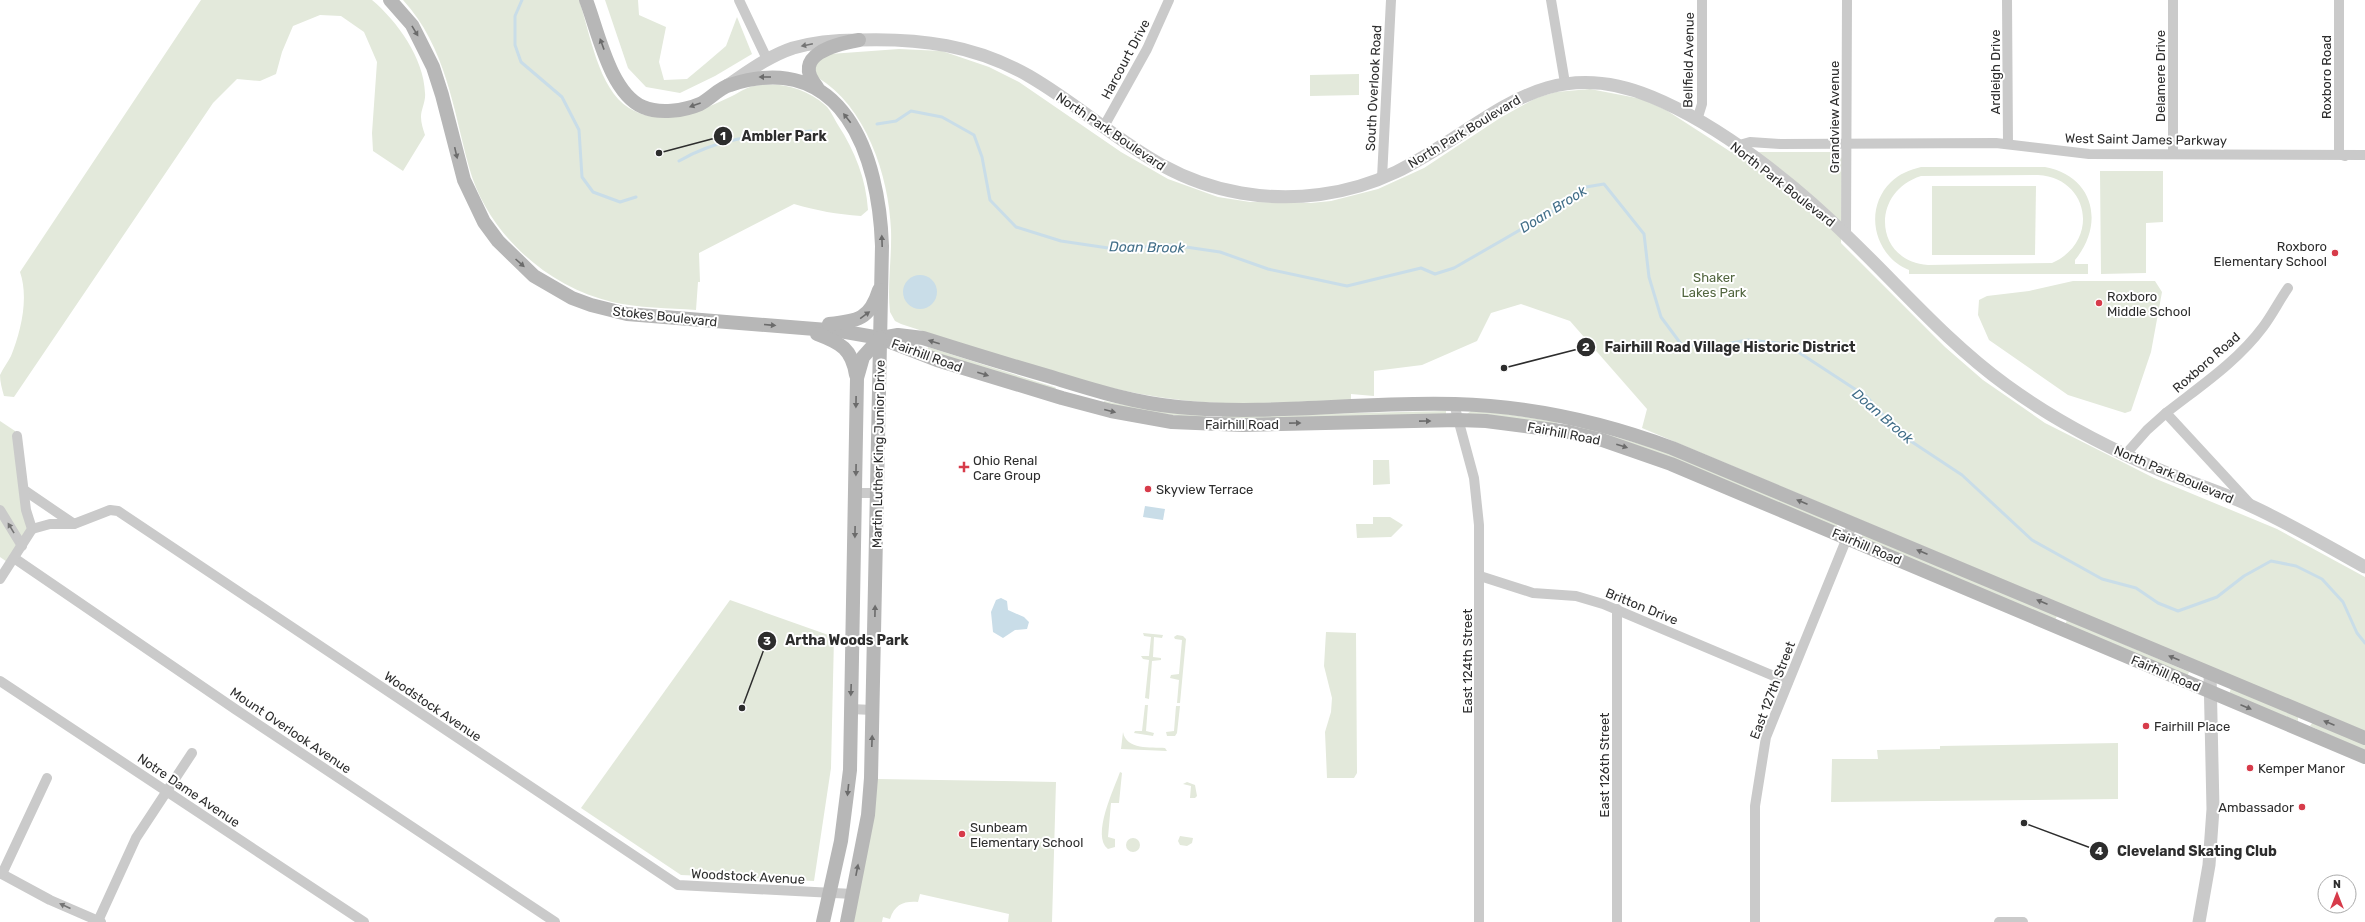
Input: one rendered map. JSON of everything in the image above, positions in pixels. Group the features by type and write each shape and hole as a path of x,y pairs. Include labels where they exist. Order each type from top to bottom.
{"main road":[{"name":"Stokes Boulevard","path":"390,0 412,26 433,68 442,95 464,180 474,203 498,242 534,276 572,298 610,310 840,331 880,338"},
{"path":"586,0 617,83 634,101 643,107 659,110 687,108 700,104 728,85 756,77 781,77 816,87"},
{"path":"859,40 844,42 815,56 809,66 810,80 836,104 848,119 865,150 881,217 882,280 880,338"},
{"path":"800,328 848,322 861,318 870,311 875,302 882,280"},
{"path":"800,328 835,341 848,351 854,364 857,378"},
{"name":"Fairhill Road","path":"880,338 898,335 923,338 1096,391 1137,401 1215,409 1454,404 1514,409 1564,416 1639,436 1853,523 2365,738"},
{"name":"Martin Luther King Junior Drive","path":"823,922 830,893 848,795 857,378 863,357 880,338"},
{"name":"Martin Luther King Junior Drive","path":"847,922 868,815 873,710 880,338"},
{"name":"Fairhill Road","path":"880,338 937,360 1059,397 1092,406 1172,422 1215,425 1458,420 1516,424 1562,431 1639,452 1847,537 2365,757"},
{"path":"1059,397 1063,381"},
{"path":"1092,406 1096,391"},
{"path":"1215,409 1215,425"},
{"path":"1562,431 1564,416"},
{"path":"2057,626 2063,611"},
{"path":"2301,730 2308,714"}],"street":[{"path":"739,0 766,60"},
{"name":"Harcourt Drive","path":"1103,128 1147,49 1169,0"},
{"name":"South Overlook Road","path":"1382,178 1391,0"},
{"path":"1551,0 1564,83"},
{"name":"Bellfield Avenue","path":"1697,120 1702,104 1702,0"},
{"name":"Grandview Avenue","path":"1846,234 1847,0"},
{"name":"Ardleigh Drive","path":"2007,0 2008,144"},
{"name":"Delamere Drive","path":"2173,0 2173,152"},
{"name":"Roxboro Road","path":"2339,0 2339,154"},
{"name":"North Park Boulevard","path":"728,85 766,60 794,48 816,43 859,40 916,40 976,53 1029,76 1149,160 1187,179 1241,193 1274,197 1313,195 1353,188 1382,178 1427,155 1508,103 1540,88 1564,83 1596,82 1628,88 1656,98 1697,120 1779,177 1846,234 1950,340 2009,387 2065,424 2125,455 2253,507 2365,567"},
{"name":"West Saint James Parkway","path":"1736,146 1758,142 1847,144 2008,144 2068,153 2173,152 2365,154"},
{"path":"2339,154 2365,160"},
{"name":"Roxboro Road","path":"2125,455 2150,427 2220,370 2243,349 2263,328 2288,288"},
{"name":"East 124th Street","path":"1454,404 1477,494 1480,576 1479,922"},
{"path":"2166,413 2253,507"},
{"path":"17,436 26,510 32,529"},
{"path":"24,490 74,524"},
{"path":"855,493 877,493"},
{"path":"0,510 22,546"},
{"name":"Woodstock Avenue","path":"74,524 110,510 118,511 678,885 853,894"},
{"name":"East 127th Street","path":"1755,922 1755,806 1759,769 1766,737 1853,523"},
{"path":"0,579 32,529 50,524 74,524"},
{"name":"Mount Overlook Avenue","path":"14,558 235,709 555,922"},
{"name":"Britton Drive","path":"1480,576 1533,593 1576,596 1618,609 1788,682"},
{"name":"East 126th Street","path":"1617,922 1618,609"},
{"path":"2199,922 2209,864 2213,809 2210,673"},
{"name":"Notre Dame Avenue","path":"0,681 364,922"},
{"path":"850,710 873,710"},
{"path":"47,778 1,873 50,900 100,921 136,838 192,753"},
{"path":"1999,922 2023,922"}],"green space":[{"path":"201,0 372,0 391,18 408,41 420,67 425,93 421,117 425,135 403,171 373,151 372,133 377,62 364,32 341,16 320,15 293,26 282,52 276,74 260,81 237,79 213,103 14,397 4,396 0,375 11,356 18,336 23,314 24,293 20,272"},
{"path":"403,0 579,0 596,59 610,88 618,99 629,108 642,114 654,117 680,116 693,112 718,103 754,86 773,84 801,90 818,99 827,107 850,145 862,176 868,210 861,216 827,212 794,204 699,253 700,282 698,282 696,310 633,306 612,302 588,294 564,283 542,270 522,253 490,214 478,191 469,167 439,58 418,18"},
{"path":"605,0 638,0 639,15 666,27 659,62 664,80 687,79 726,46 737,17 752,54 715,76 680,93 646,87 628,68"},
{"name":"Shaker Lakes Park","path":"899,49 942,51 989,67 1019,82 1121,152 1168,179 1218,197 1250,202 1311,203 1331,201 1378,189 1424,168 1500,118 1536,98 1556,92 1590,89 1642,99 1666,110 1731,152 1835,152 1842,158 1841,243 1945,347 1983,380 2045,423 2154,478 2277,529 2365,577 2365,732 1642,428 1647,409 1570,321 1521,304 1491,313 1477,341 1422,365 1374,371 1374,396 1351,394 1351,400 1266,403 1223,403 1181,400 1110,388 1040,369 901,324 895,321 890,312 889,292 891,230 889,209 880,166 872,144 861,124 849,106 834,90 817,77 814,63 830,54"},
{"path":"1359,74 1359,95 1310,96 1310,75"},
{"path":"1921,167 2045,167 2062,172 2075,180 2084,191 2090,203 2092,217 2090,232 2084,246 2075,260 2075,264 2088,264 2088,274 1909,274 1909,270 1897,263 1887,254 1876,231 1875,218 1877,205 1882,193 1891,182 1908,171","holes":["2038,175 2056,179 2069,187 2078,199 2082,212 2082,227 2077,241 2067,253 2052,263 1928,265 1910,261 1897,252 1889,239 1885,225 1887,210 1893,196 1904,184 1921,176"]},
{"path":"2100,171 2163,171 2163,222 2146,223 2146,273 2101,274"},
{"path":"1932,186 2036,186 2035,255 1932,255"},
{"path":"2073,281 2155,281 2162,292 2151,352 2131,411 2125,413 2068,395 1989,340 1978,315 1979,300 1987,296 2029,291"},
{"path":"928,347 1056,388 1055,390 927,350"},
{"path":"1104,401 1153,410 1206,415 1206,420 1103,405"},
{"path":"1446,411 1446,415 1222,421 1222,416"},
{"path":"1471,411 1506,414 1557,422 1557,424 1467,414"},
{"path":"0,421 15,431 32,529 10,564 0,557"},
{"path":"1569,423 1674,454 1838,524 1836,527"},
{"path":"1373,460 1389,460 1390,484 1373,485"},
{"path":"1373,517 1390,517 1403,525 1391,537 1357,538 1356,524 1373,524"},
{"path":"1863,534 2057,616 2055,620 1861,538"},
{"path":"730,600 834,637 831,768 814,881 681,875 581,808"},
{"path":"2067,620 2189,672 2187,677 2065,625"},
{"path":"1326,632 1356,633 1357,773 1354,778 1327,778 1325,732 1331,712 1332,698 1324,666"},
{"path":"1143,633 1163,635 1162,638 1154,637 1153,657 1161,658 1161,660 1152,661 1149,699 1145,698 1149,660 1143,659 1141,656 1149,656 1151,637 1144,636"},
{"path":"1177,635 1183,636 1186,639 1180,703 1177,703 1179,680 1170,678 1171,675 1179,674 1182,640 1175,639 1174,637"},
{"path":"2231,688 2298,716 2298,721 2229,695"},
{"path":"1145,705 1148,705 1146,731 1154,733 1153,736 1134,733 1135,731 1142,731"},
{"path":"1176,706 1180,706 1177,733 1175,736 1167,736 1166,732 1174,731"},
{"path":"2313,722 2365,743 2365,751 2310,726"},
{"path":"1123,732 1125,738 1134,745 1165,748 1167,751 1121,749"},
{"path":"2118,743 2118,799 1831,802 1832,759 1878,759 1877,750 1940,749 1940,746"},
{"path":"1120,772 1122,773 1119,803 1111,803 1108,837 1115,839 1115,847 1108,849 1103,843 1103,823 1109,800"},
{"name":"Sunbeam Elementary School","path":"877,779 1056,782 1052,922 1008,922 1009,914 920,894 918,902 901,904 897,907 890,919 883,917 882,922 853,922"},
{"path":"1187,782 1195,785 1197,796 1195,798 1190,798 1191,786 1183,784"},
{"path":"1180,836 1193,838 1192,843 1187,846 1180,845 1178,841"},
{"path":"1130,838 1136,838 1140,842 1140,848 1136,852 1130,852 1126,848 1126,842"}],"water":[{"path":"920,275 932,280 937,292 932,304 920,309 908,304 903,292 908,280"},
{"path":"1145,506 1165,509 1163,520 1143,517"},
{"path":"1001,598 1007,601 1008,610 1024,617 1029,622 1027,629 1015,630 1003,638 993,632 991,612 996,600"}],"waterway":[{"name":"Doan Brook","path":"522,0 515,16 515,45 521,62 562,97 579,130 582,177 593,192 620,202 636,197"},
{"name":"Doan Brook","path":"877,124 896,121 911,111 942,117 974,135 982,157 990,200 1016,227 1061,241 1115,249 1172,245 1220,252 1268,269 1347,286 1421,268 1435,274 1454,268 1558,208 1586,187 1604,184 1644,234 1649,277 1661,317 1681,344 1709,347 1748,340 1786,344 1867,397 1900,434 1962,475 2032,540 2102,579 2136,588 2158,603 2178,611 2217,597 2244,576 2271,561 2296,566 2322,579 2343,602 2357,633 2365,643"},
{"path":"679,161 711,146 743,138 811,131"}],"place":[{"name":"Ambler Park","path":"659,153"},
{"name":"Roxboro Elementary School","path":"2335,253"},
{"name":"Roxboro Middle School","path":"2099,303"},
{"name":"Fairhill Road Village Historic District","path":"1504,368"},
{"name":"Ohio Renal Care Group","path":"964,467"},
{"name":"Skyview Terrace","path":"1148,489"},
{"name":"Artha Woods Park","path":"742,708"},
{"name":"Fairhill Place","path":"2146,726"},
{"name":"Kemper Manor","path":"2250,768"},
{"name":"Ambassador","path":"2302,807"},
{"name":"Cleveland Skating Club","path":"2024,823"},
{"name":"Sunbeam Elementary School","path":"962,834"}]}
